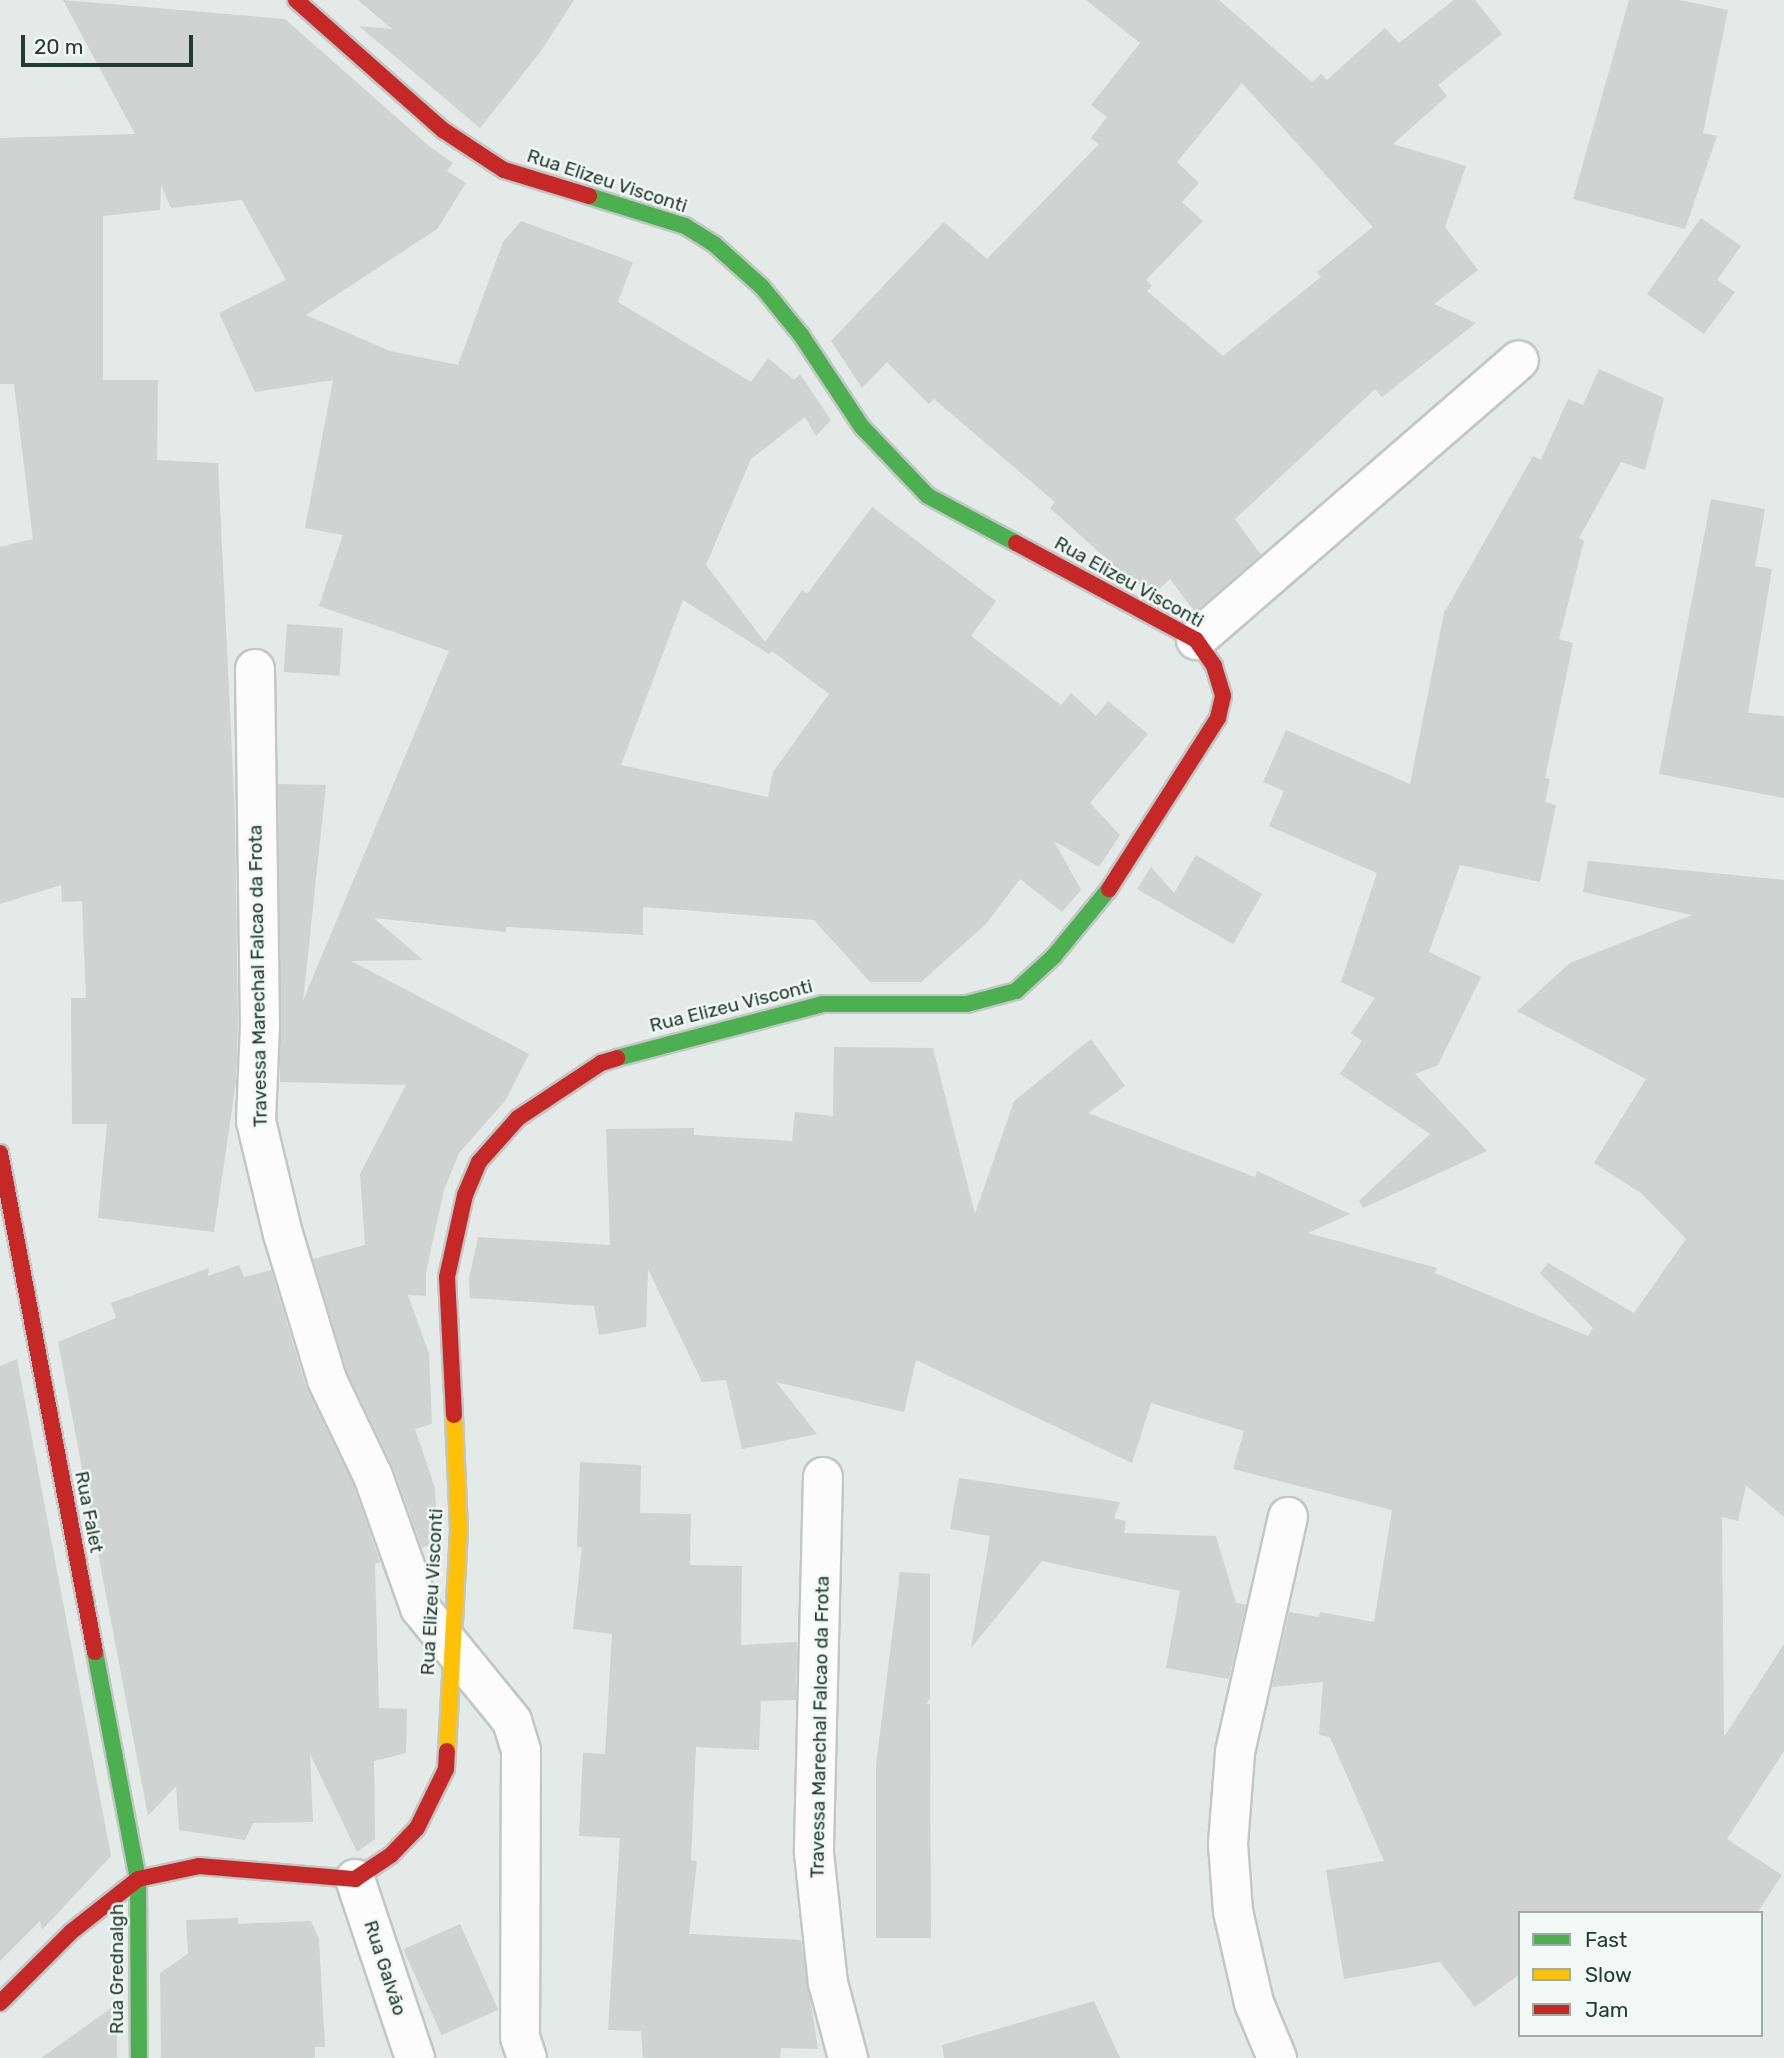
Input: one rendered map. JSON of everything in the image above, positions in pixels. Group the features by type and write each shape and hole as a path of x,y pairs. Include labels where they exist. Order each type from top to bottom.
{"street":[{"name":"Rua Elizeu Visconti","path":"296,0 443,130 504,170 594,201 651,214 685,226 714,244 762,287 801,335 862,427 928,496 1196,639 1214,666 1223,696 1218,718 1117,880 1054,956 1016,991 967,1004 823,1004 719,1028 601,1063 518,1118 479,1163 465,1195 447,1277 459,1530 450,1650 446,1769 417,1828 391,1855 355,1879"},
{"path":"1196,639 1519,360"},
{"name":"Travessa Marechal Falcao da Frota","path":"255,669 260,1025 256,1121 283,1234 327,1380 373,1476 420,1608 450,1650 494,1693 512,1721 521,1751 520,2037 527,2058"},
{"name":"Rua Falet","path":"0,1153 138,1879"},
{"name":"Travessa Marechal Falcao da Frota","path":"823,1477 814,1853 828,1983 848,2058"},
{"path":"1277,2058 1254,2004 1233,1911 1228,1844 1235,1752 1287,1517"},
{"path":"0,2003 71,1932 138,1879 199,1866 264,1868 355,1879"},
{"name":"Rua Grednalgh","path":"138,1879 139,2058"},
{"name":"Rua Galvão","path":"355,1879 415,2058"}],"building":[{"path":"63,0 285,19 429,146 453,163 447,171 466,183 437,229 306,315 390,351 458,365 503,242 521,221 633,262 618,302 751,382 768,358 794,380 800,374 831,420 816,436 805,417 751,459 706,565 765,642 802,590 807,594 872,507 996,601 971,636 1061,705 1071,693 1096,716 1108,701 1148,734 1090,803 1120,835 1099,867 1054,841 1081,890 1062,912 1020,879 986,924 921,982 870,982 814,920 643,907 643,935 506,927 506,932 374,918 423,960 351,961 529,1054 505,1101 459,1153 444,1190 426,1272 426,1296 408,1295 429,1354 432,1424 415,1429 435,1488 437,1530 436,1543 422,1548 393,1467 347,1372 313,1259 365,1245 360,1174 406,1085 280,1082 278,784 326,785 303,1001 449,651 319,606 343,535 305,528 333,380 255,392 219,313 286,280 242,200 171,208 161,185 160,210 103,216 103,380 158,380 157,460 218,463 235,814 238,1025 236,1082 214,1232 98,1218 107,1124 72,1124 71,998 86,998 82,901 62,902 61,885 0,904 0,547 33,539 14,384 0,384 0,138 135,134","holes":["683,600 769,654 772,651 829,694 773,772 768,797 621,765"]},
{"path":"358,0 574,0 541,51 480,128 359,26 392,29"},
{"path":"1086,0 1219,0 1312,82 1321,74 1327,80 1385,28 1399,43 1454,0 1475,0 1502,34 1438,85 1447,96 1393,144 1466,166 1445,227 1478,270 1434,304 1476,323 1382,397 1375,389 1235,519 1261,555 1195,612 1170,579 1155,593 1129,579 1050,508 1055,502 934,399 929,404 887,362 862,388 831,341 944,222 987,259 1099,144 1091,138 1107,117 1091,105 1140,43","holes":["1242,83 1373,227 1317,272 1321,277 1223,356 1147,291 1152,286 1146,280 1203,221 1182,202 1199,183 1177,162"]},
{"path":"1629,0 1680,0 1728,10 1703,133 1717,136 1685,229 1573,199"},
{"path":"1701,218 1741,246 1717,280 1735,292 1704,334 1647,294"},
{"path":"1599,369 1664,398 1645,470 1621,462 1579,538 1584,541 1559,639 1573,643 1545,778 1550,779 1545,802 1556,805 1540,882 1460,865 1429,952 1481,977 1438,1065 1415,1074 1487,1151 1363,1208 1359,1201 1430,1134 1340,1074 1362,1041 1351,1033 1375,998 1341,982 1377,873 1269,826 1284,791 1263,782 1286,730 1410,784 1444,613 1533,456 1541,460 1568,399 1583,405"},
{"path":"1711,499 1765,509 1755,566 1772,569 1748,713 1784,716 1784,798 1659,774"},
{"path":"287,624 343,628 340,676 284,672"},
{"path":"1196,855 1262,894 1233,944 1137,889 1151,867 1174,893"},
{"path":"1588,861 1784,880 1784,1517 1746,1485 1738,1521 1722,1517 1724,1737 1784,1644 1784,1751 1727,1839 1782,1875 1758,1911 1518,1911 1518,1975 1475,2007 1440,1962 1344,1979 1326,1870 1384,1861 1330,1737 1319,1735 1323,1682 1272,1687 1289,1612 1319,1617 1320,1612 1374,1622 1392,1510 1233,1469 1244,1431 1151,1403 1132,1463 916,1360 904,1412 776,1382 817,1434 742,1449 726,1380 702,1382 648,1269 646,1327 599,1335 594,1306 470,1298 469,1279 478,1237 610,1245 606,1129 694,1128 694,1135 792,1141 795,1112 833,1116 834,1047 933,1048 975,1214 1014,1101 1091,1039 1125,1086 1088,1113 1255,1177 1257,1171 1350,1214 1308,1233 1437,1268 1435,1273 1588,1336 1593,1328 1540,1273 1548,1263 1634,1313 1686,1239 1641,1193 1594,1163 1646,1079 1517,1011 1570,963 1692,915 1583,892"},
{"path":"239,1265 244,1277 271,1270 306,1387 353,1484 380,1562 375,1564 379,1708 407,1709 406,1753 374,1761 375,1839 357,1852 310,1754 313,1822 253,1823 245,1840 179,1830 176,1786 148,1816 58,1342 116,1318 111,1303 209,1268 208,1276"},
{"path":"17,1359 111,1856 42,1930 40,1921 0,1961 0,1366"},
{"path":"580,1462 641,1465 640,1513 691,1514 690,1565 742,1566 741,1645 797,1642 796,1700 761,1701 759,1750 696,1747 691,1860 697,1861 689,1934 801,1940 818,2049 781,2048 780,2058 643,2058 641,2031 608,2030 620,1838 579,1836 583,1753 605,1754 612,1634 573,1629 582,1547 577,1547"},
{"path":"959,1478 1120,1502 1114,1518 1126,1521 1124,1533 1216,1536 1236,1603 1246,1605 1229,1679 1166,1668 1180,1591 1042,1561 971,1648 990,1536 950,1529"},
{"path":"900,1572 930,1574 930,1699 926,1704 930,1704 931,1938 876,1938 876,1766"},
{"path":"238,1918 238,1924 311,1921 319,1939 325,2047 315,2047 315,2058 161,2058 160,1973 188,1954 186,1920"},
{"path":"460,1924 498,2010 442,2035 403,1949"},
{"path":"1094,2001 1120,2058 944,2058 942,2045"},
{"path":"117,2004 117,2058 41,2058"}],"traffic: fast":[{"path":"589,196 685,226 714,244 762,287 801,335 862,427 928,496 1016,543"},
{"path":"617,1058 823,1004 967,1004 1016,991 1054,956 1109,889"},
{"path":"95,1652 138,1879 139,2058"}],"traffic: slow":[{"path":"447,1751 459,1530 454,1415"}],"traffic: jam":[{"path":"296,0 443,130 504,170 589,196"},
{"path":"1016,543 1196,640 1214,666 1223,696 1218,718 1109,889"},
{"path":"454,1415 447,1277 465,1195 479,1162 518,1118 601,1063 617,1058"},
{"path":"0,1153 95,1652"},
{"path":"0,2003 71,1932 138,1879 199,1866 355,1879 391,1855 417,1828 446,1769 447,1751"}]}
